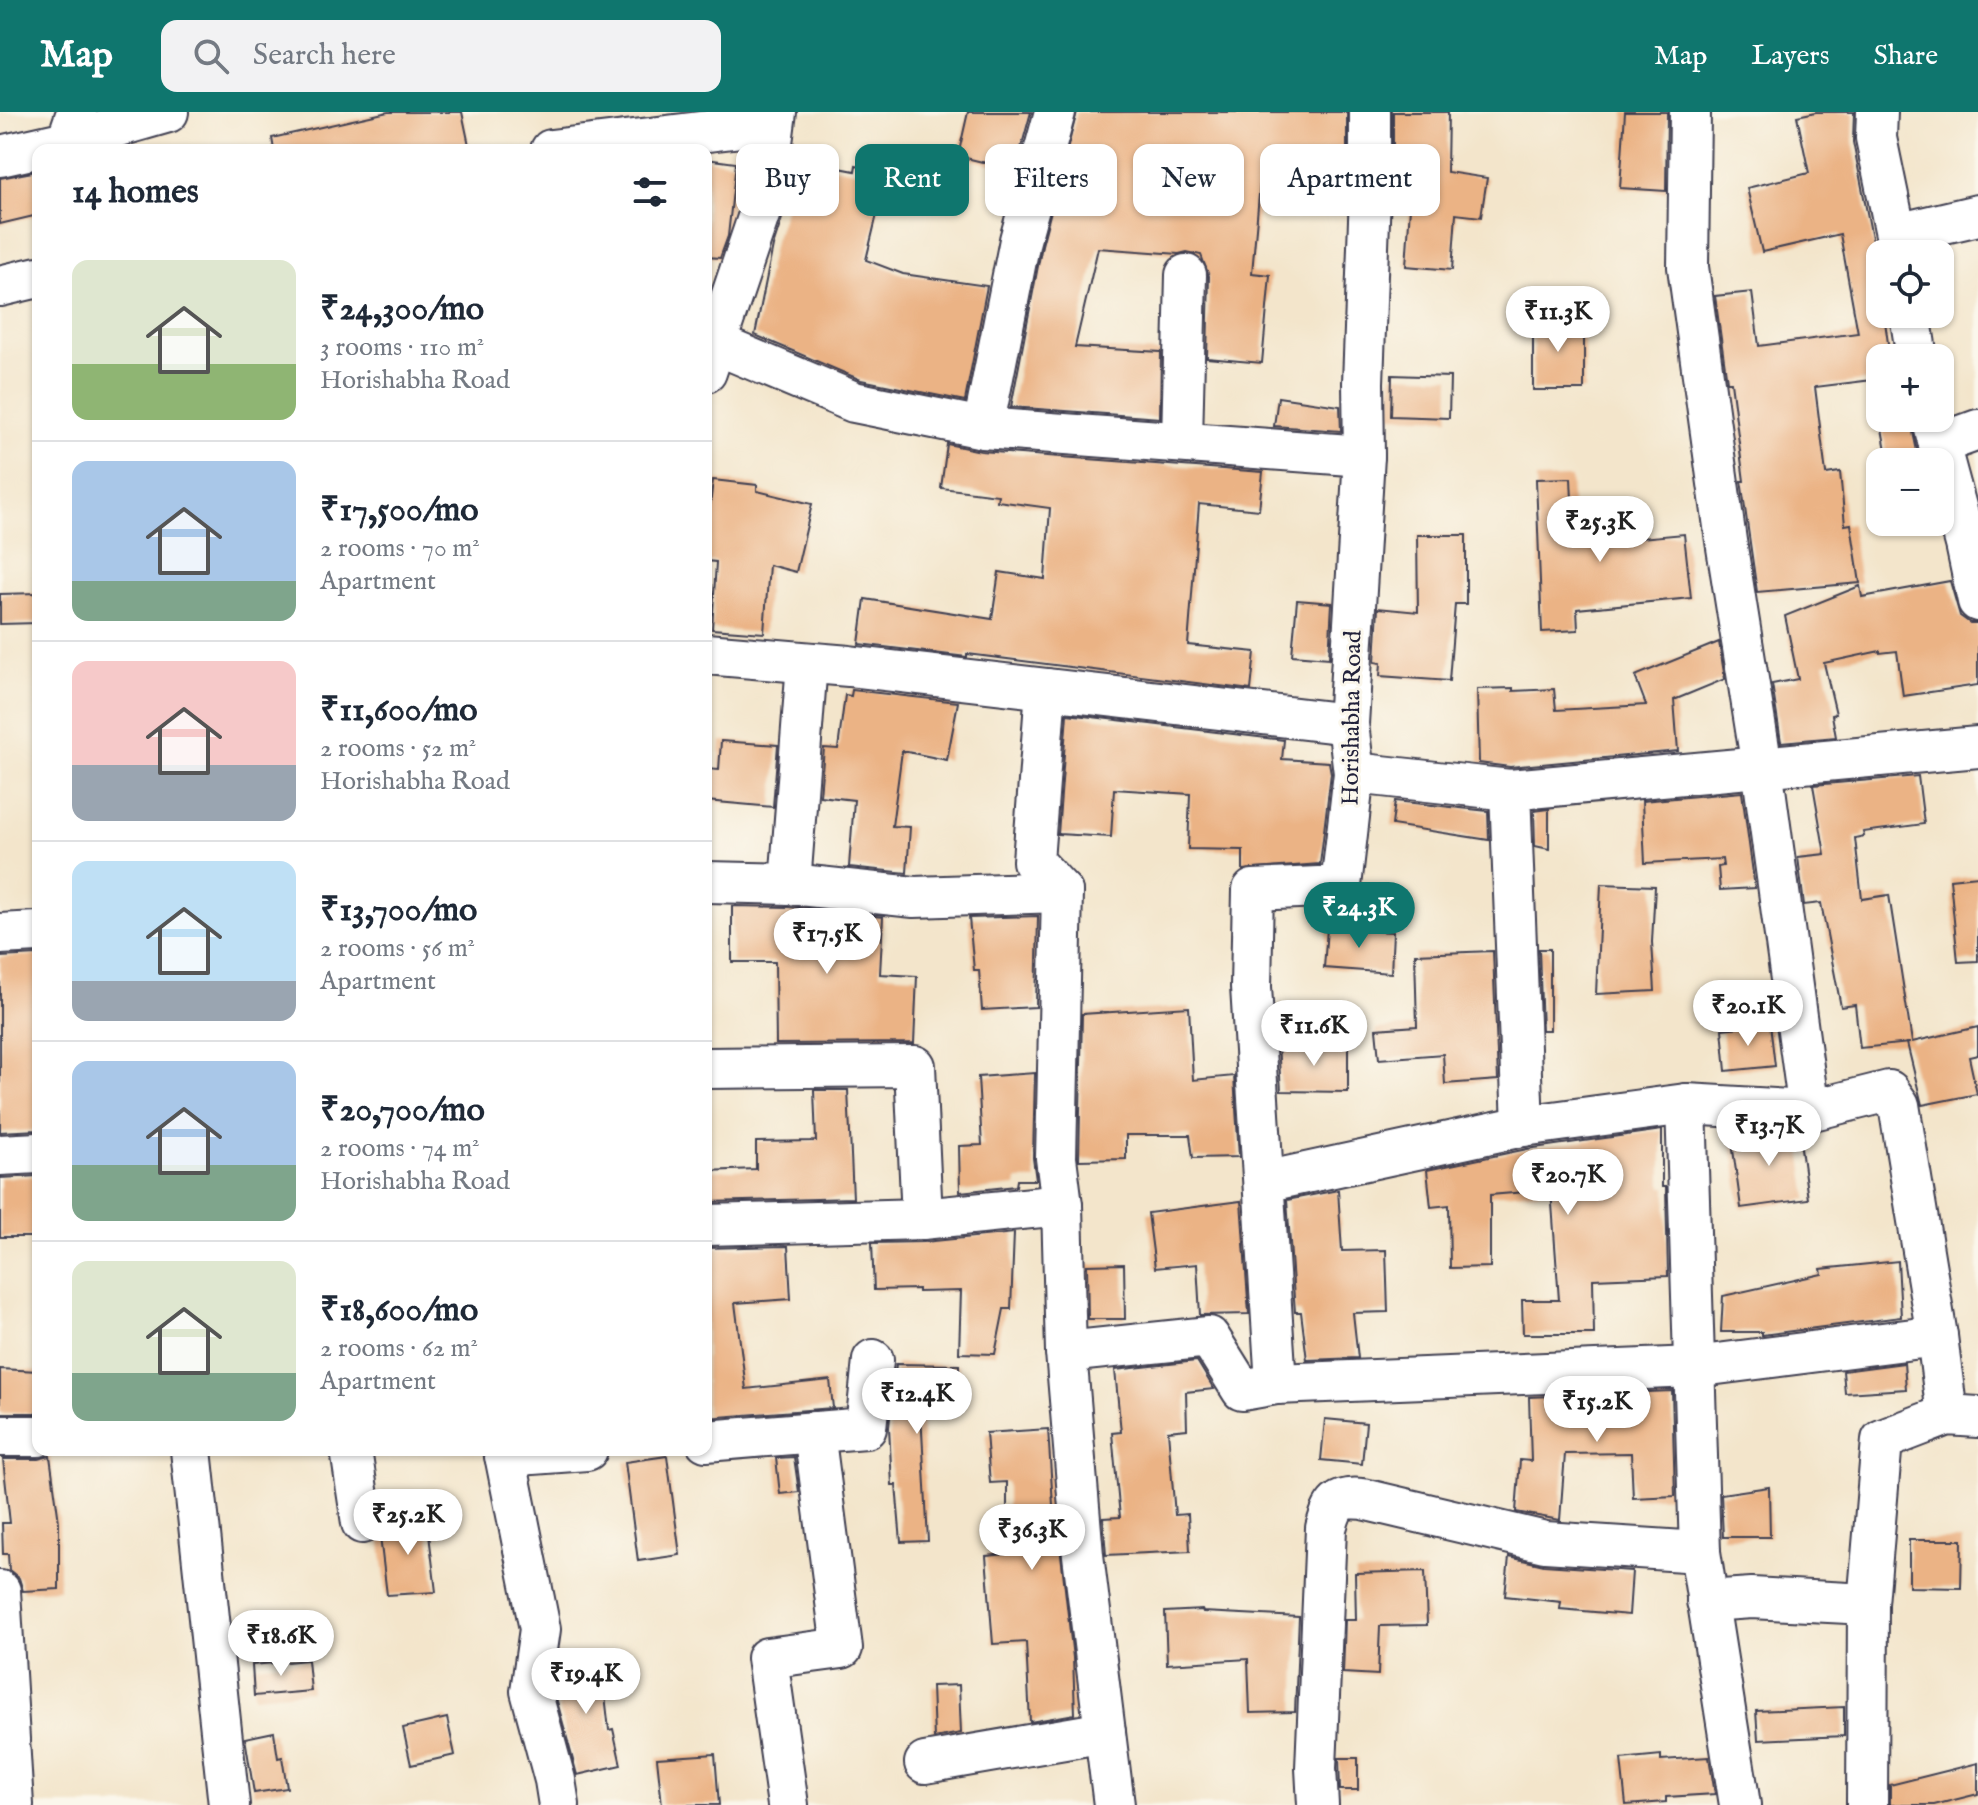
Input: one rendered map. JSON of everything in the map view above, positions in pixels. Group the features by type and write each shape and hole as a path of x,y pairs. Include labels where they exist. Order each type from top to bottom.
{"street":[{"path":"0,156 72,126 168,112"},
{"path":"983,428 1020,240 1055,112"},
{"name":"Horishabha Road","path":"1276,1384 1251,987 1253,890 1341,886 1354,773 1348,724 1364,456 1370,112"},
{"path":"1690,112 1688,267 1809,1111"},
{"path":"1877,112 1876,138 1898,240"},
{"path":"571,144 631,126 775,118 765,197 712,355"},
{"path":"1910,240 1978,215"},
{"path":"1182,441 1186,275"},
{"path":"0,286 32,278"},
{"path":"712,358 854,402 983,428 1364,456"},
{"path":"1954,431 1978,430"},
{"path":"1936,432 1978,601"},
{"path":"712,655 1348,724"},
{"path":"790,884 807,663"},
{"path":"1046,689 1033,861 1062,892 1056,1158 1062,1205 1066,1352 1083,1555 1114,1805"},
{"path":"1354,773 1510,790 1978,747"},
{"path":"1510,790 1523,1126"},
{"path":"712,882 790,884 914,897 1062,892"},
{"path":"0,934 32,932"},
{"path":"712,1068 915,1066 922,1219"},
{"path":"1264,1182 1523,1126 1686,1104 1809,1111 1889,1091 1899,1105 1937,1336 1962,1416 1882,1440 1868,1604 1867,1805"},
{"path":"1686,1104 1700,1552 1740,1805"},
{"path":"0,1155 32,1153"},
{"path":"712,1225 922,1219 1062,1205"},
{"path":"1066,1352 1209,1337 1242,1390 1276,1384 1694,1367 1937,1336"},
{"path":"712,1440 866,1428 873,1360"},
{"path":"788,1805 767,1658 842,1648 814,1432"},
{"path":"0,1436 32,1436"},
{"path":"192,1456 229,1805"},
{"path":"352,1456 362,1523"},
{"path":"506,1456 540,1629 531,1691 559,1805"},
{"path":"1318,1805 1316,1768 1326,1528 1332,1506 1347,1497 1363,1499 1545,1542 1700,1552"},
{"path":"0,1591 13,1805"},
{"path":"1707,1601 1752,1598 1868,1604"},
{"path":"925,1763 1105,1732"}],"building":[{"path":"388,112 462,112 469,144 273,144 272,138"},
{"path":"968,112 1031,112 1022,144 985,144 985,163 969,159 969,144 961,144"},
{"path":"1077,112 1347,112 1347,144 1260,144 1260,183 1252,273 1270,275 1262,363 1207,358 1209,276 1201,255 1098,248 1075,347 1161,352 1160,418 1011,407 1050,216 1117,216 1117,144 1069,144"},
{"path":"1393,112 1448,112 1447,172 1487,178 1481,217 1456,214 1452,270 1406,266 1409,216 1440,216 1440,144 1393,144"},
{"path":"1625,112 1667,112 1666,191 1620,188"},
{"path":"1816,112 1854,112 1853,142 1872,240 1866,240 1866,328 1886,328 1888,344 1866,344 1866,381 1815,387 1826,474 1840,472 1845,525 1851,524 1860,583 1757,592 1731,382 1727,382 1715,296 1752,292 1759,346 1858,333 1840,234 1762,252 1747,188 1809,173 1797,116"},
{"path":"712,160 736,163 728,236 720,258 712,257"},
{"path":"839,168 855,171 855,216 877,216 866,260 903,274 987,286 965,401 861,380 755,335 773,246 783,216 839,216"},
{"path":"32,172 32,216 0,224 0,178"},
{"path":"1533,317 1584,317 1584,390 1533,390"},
{"path":"1392,375 1450,377 1449,418 1391,416"},
{"path":"1278,397 1340,406 1341,431 1274,426"},
{"path":"1883,432 1913,432 1916,448 1886,448"},
{"path":"947,444 981,451 1263,472 1259,510 1199,504 1188,645 1255,652 1251,690 967,654 967,657 859,644 865,599 992,619 999,572 1045,579 1050,508 997,501 998,495 941,488"},
{"path":"1571,478 1574,544 1684,534 1691,598 1577,609 1578,630 1542,632 1536,479"},
{"path":"713,480 757,485 757,491 812,504 796,572 769,565 764,633 712,629 716,562 712,562"},
{"path":"1417,535 1466,535 1466,604 1455,604 1449,681 1380,676 1381,663 1375,662 1378,608 1418,612"},
{"path":"1950,581 1960,616 1970,623 1978,623 1978,685 1903,696 1897,651 1880,651 1824,663 1836,714 1832,715 1836,737 1781,742 1772,684 1798,679 1785,616 1860,586 1862,597"},
{"path":"32,593 32,623 0,624 0,594"},
{"path":"1297,600 1332,603 1329,658 1292,655"},
{"path":"1719,642 1725,679 1674,700 1678,751 1510,767 1479,763 1477,689 1554,689 1556,710 1646,705 1635,676"},
{"path":"852,690 958,702 947,760 902,751 892,826 910,827 907,873 849,867 854,800 820,796 824,748 838,749 845,695 851,696"},
{"path":"1067,714 1284,740 1282,759 1329,762 1331,773 1320,864 1243,870 1243,850 1188,849 1190,794 1114,789 1111,837 1058,834"},
{"path":"721,741 778,745 773,807 712,802 712,769 719,770"},
{"path":"1918,776 1924,824 1863,832 1864,836 1855,838 1862,899 1889,895 1912,1042 1978,1027 1978,1055 1969,1057 1977,1094 1922,1105 1907,1043 1860,1048 1855,1005 1841,1007 1821,903 1804,905 1798,857 1825,854 1813,785"},
{"path":"1742,792 1755,888 1720,890 1718,867 1723,866 1722,859 1645,863 1642,801"},
{"path":"1395,801 1488,811 1489,840 1392,825"},
{"path":"1549,809 1549,849 1535,846 1534,811"},
{"path":"1978,876 1978,961 1958,962 1950,879"},
{"path":"1601,884 1655,886 1652,942 1655,991 1596,994"},
{"path":"732,906 789,907 883,917 880,974 917,976 914,1043 776,1044 775,962 732,962"},
{"path":"1038,916 1036,1007 982,1010 979,970 974,970 969,918"},
{"path":"1327,928 1393,932 1391,973 1324,968"},
{"path":"1539,949 1550,949 1550,1030 1542,1030"},
{"path":"1493,951 1498,1080 1445,1084 1443,1054 1379,1059 1376,1029 1417,1026 1415,954"},
{"path":"32,955 32,1130 0,1132 0,957"},
{"path":"1189,1007 1193,1080 1234,1076 1239,1157 1193,1158 1190,1135 1126,1135 1126,1159 1079,1160 1082,1014"},
{"path":"1770,1024 1775,1066 1726,1071 1722,1029"},
{"path":"1278,1044 1348,1045 1348,1092 1281,1091"},
{"path":"1035,1073 1033,1158 1036,1180 1017,1180 1016,1186 960,1192 959,1146 982,1145 978,1077"},
{"path":"814,1090 848,1090 853,1198 712,1202 712,1171 756,1169 756,1142 816,1141"},
{"path":"1662,1130 1668,1276 1593,1279 1594,1334 1523,1334 1522,1300 1559,1300 1551,1190 1490,1195 1490,1267 1450,1268 1449,1205 1431,1207 1427,1170 1527,1149"},
{"path":"1759,1131 1799,1134 1808,1199 1741,1208 1731,1135"},
{"path":"32,1176 32,1237 0,1237 0,1178"},
{"path":"1338,1190 1342,1251 1386,1250 1388,1312 1353,1313 1358,1358 1307,1360 1301,1312 1295,1312 1287,1200"},
{"path":"1241,1201 1249,1314 1200,1315 1197,1264 1155,1268 1148,1213"},
{"path":"1014,1233 1011,1309 1004,1309 995,1354 959,1353 961,1291 874,1290 872,1243 924,1242"},
{"path":"788,1246 791,1299 735,1303 746,1389 830,1380 833,1408 712,1418 712,1248"},
{"path":"1898,1261 1901,1317 1762,1335 1762,1332 1721,1332 1723,1296 1822,1274 1821,1269"},
{"path":"1124,1264 1125,1319 1088,1319 1087,1265"},
{"path":"1197,1361 1214,1389 1186,1392 1187,1429 1168,1431 1175,1515 1188,1514 1190,1551 1106,1555 1103,1518 1120,1517 1112,1433 1121,1432 1115,1370"},
{"path":"1904,1363 1906,1389 1845,1393 1843,1371"},
{"path":"896,1364 959,1365 959,1413 921,1413 928,1541 901,1542 896,1485 892,1485 889,1427"},
{"path":"0,1369 32,1371 32,1413 0,1413"},
{"path":"1672,1391 1675,1496 1633,1498 1631,1453 1565,1454 1560,1520 1516,1512 1520,1460 1531,1461 1529,1397"},
{"path":"1325,1419 1366,1423 1362,1464 1321,1460"},
{"path":"1048,1429 1054,1520 1057,1520 1073,1658 1075,1714 1030,1722 1026,1642 993,1644 986,1556 1007,1554 1007,1482 990,1483 986,1433"},
{"path":"50,1456 59,1522 59,1589 23,1591 19,1578 9,1570 8,1554 3,1554 2,1523 10,1523 3,1459"},
{"path":"667,1456 680,1555 638,1561 625,1462"},
{"path":"794,1457 799,1492 780,1494 776,1458"},
{"path":"1769,1487 1770,1537 1723,1537 1721,1494"},
{"path":"427,1518 436,1592 387,1595 380,1536 385,1522"},
{"path":"1909,1540 1962,1540 1961,1588 1909,1587"},
{"path":"1509,1557 1544,1565 1632,1571 1629,1615 1560,1609 1561,1602 1505,1596"},
{"path":"1425,1571 1427,1625 1380,1626 1378,1675 1343,1673 1345,1620 1356,1620 1355,1573"},
{"path":"1202,1610 1299,1617 1295,1712 1250,1713 1248,1659 1167,1664 1165,1612"},
{"path":"308,1660 311,1691 254,1696 252,1665"},
{"path":"601,1660 609,1730 613,1729 621,1765 577,1775 554,1690 558,1665"},
{"path":"959,1685 961,1733 934,1738 932,1686"},
{"path":"1844,1707 1844,1736 1758,1740 1756,1711"},
{"path":"447,1718 455,1755 411,1765 403,1728"},
{"path":"274,1732 287,1788 254,1793 245,1738"},
{"path":"715,1754 719,1805 662,1805 657,1758"},
{"path":"1661,1755 1661,1760 1709,1757 1715,1794 1666,1797 1666,1802 1626,1805 1621,1759"},
{"path":"1339,1758 1358,1758 1358,1790 1340,1790"},
{"path":"1978,1763 1978,1794 1934,1805 1890,1805 1890,1785"}]}
